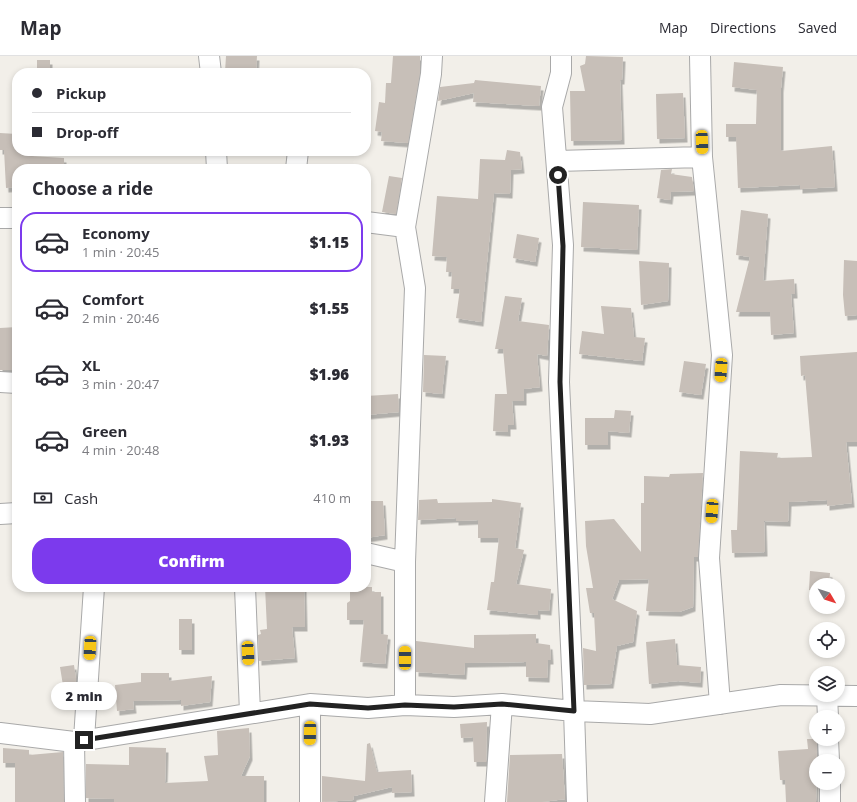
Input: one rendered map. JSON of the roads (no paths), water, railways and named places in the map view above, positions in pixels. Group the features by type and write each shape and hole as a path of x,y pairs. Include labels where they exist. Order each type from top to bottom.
{"street":[{"path":"209,56 210,68"},
{"path":"405,705 405,562 415,288 405,226 431,74 432,56"},
{"path":"561,56 561,72 552,107 563,246 560,382 577,802"},
{"path":"700,56 702,157 722,355 709,558 720,704"},
{"path":"557,161 702,157"},
{"path":"0,218 12,218"},
{"path":"371,223 405,226"},
{"path":"0,382 12,383"},
{"path":"0,514 12,513"},
{"path":"371,554 405,562"},
{"path":"75,802 79,741 94,592"},
{"path":"245,592 250,713"},
{"path":"0,732 79,741 310,704 368,708 405,705 454,707 502,704 574,711 650,714 781,695 809,696"},
{"path":"845,696 857,696"},
{"path":"310,704 310,802"},
{"path":"495,802 502,704"},
{"path":"830,790 830,802"}]}
